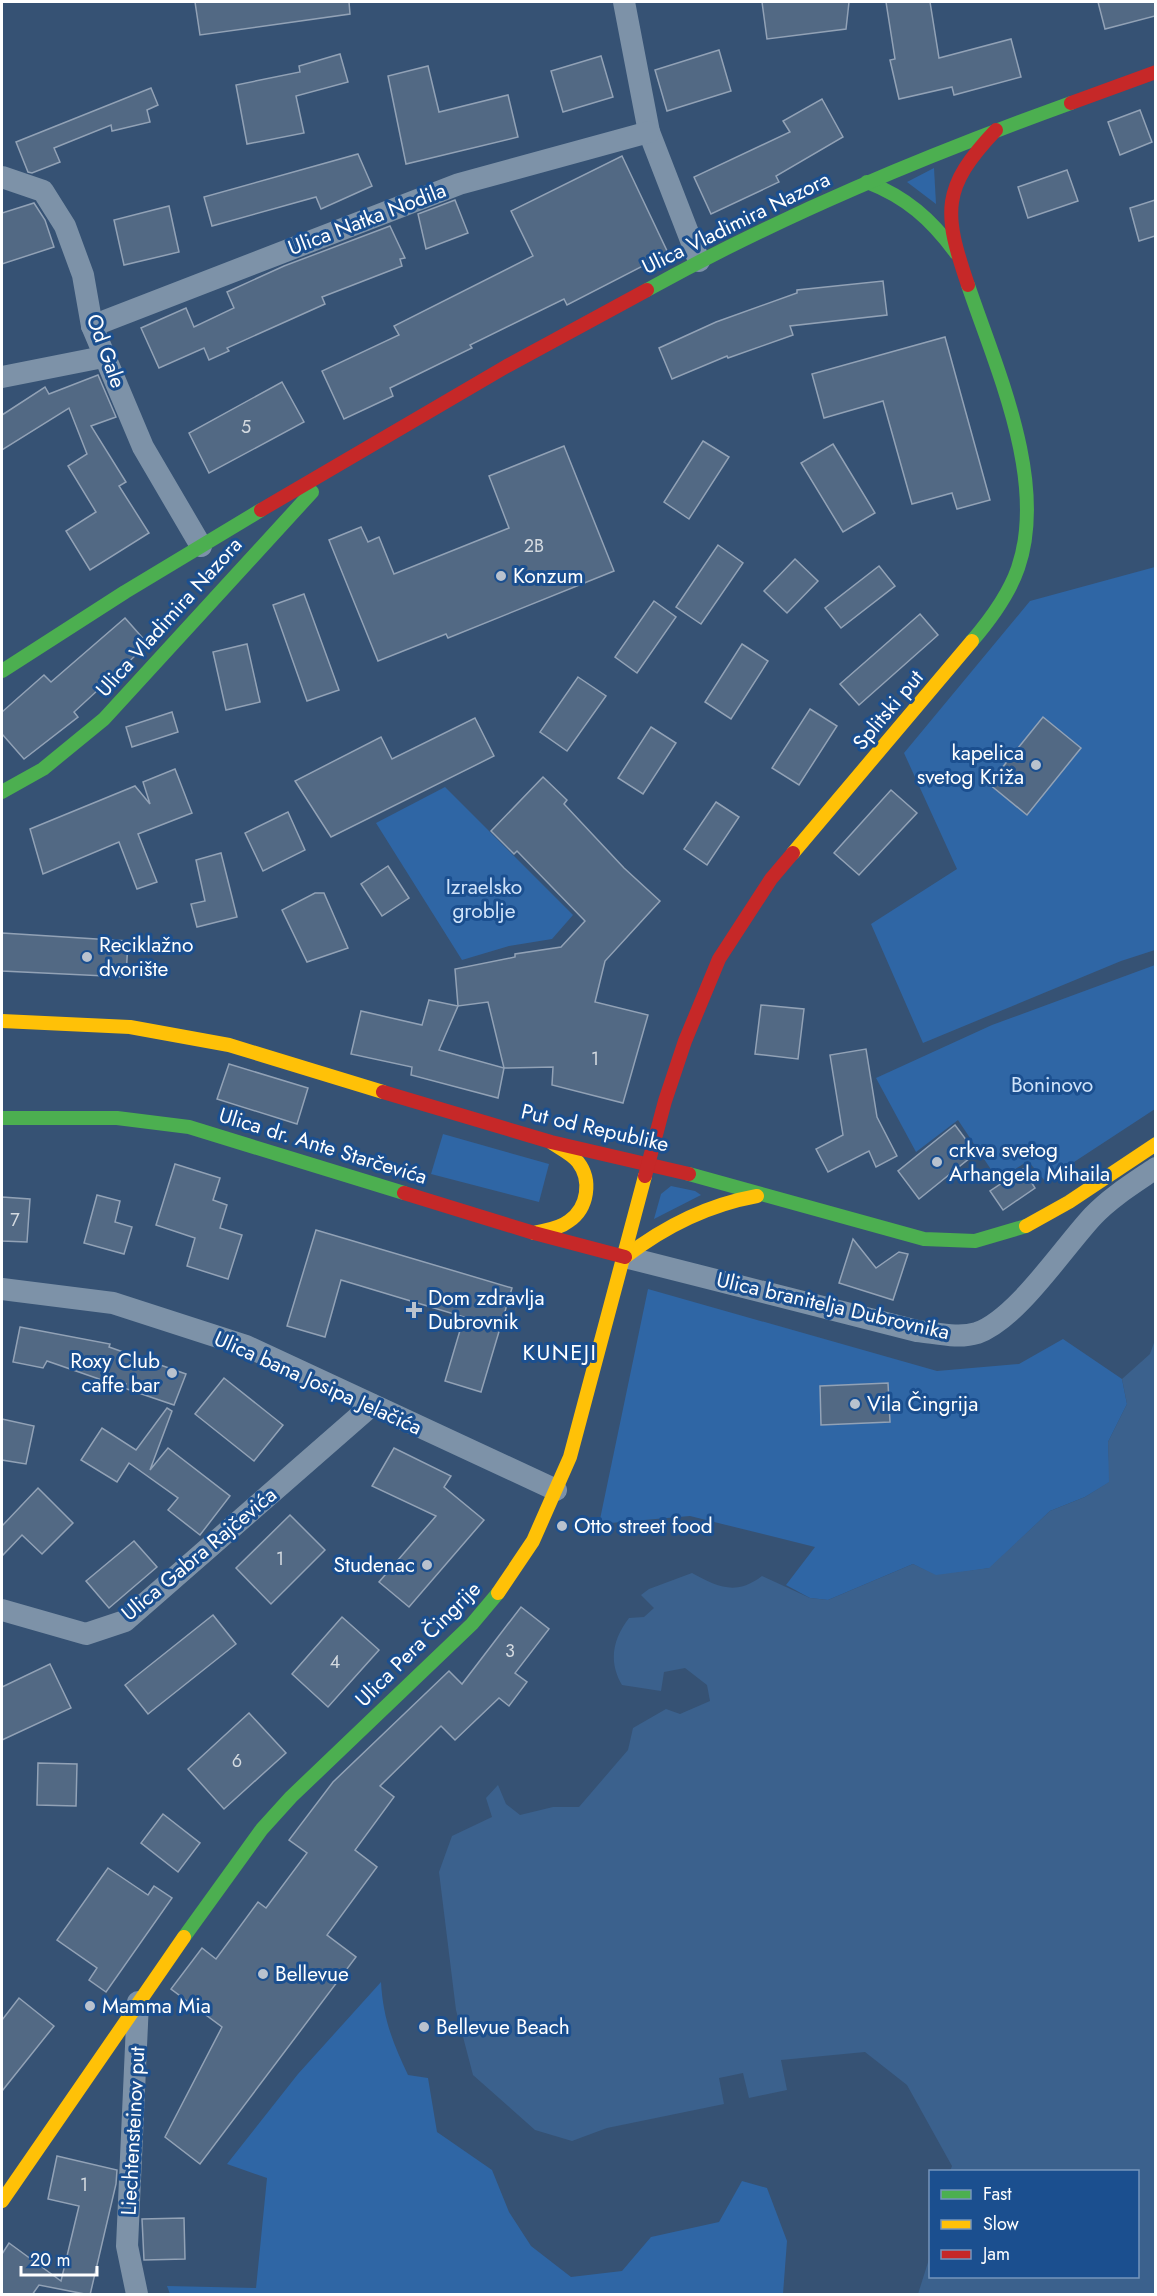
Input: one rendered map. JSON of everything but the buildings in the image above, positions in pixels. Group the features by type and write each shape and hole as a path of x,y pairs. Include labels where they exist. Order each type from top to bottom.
{"main road":[{"name":"Ulica Vladimira Nazora","path":"2,671 41,643 206,553 355,454 507,366 699,261 867,182 996,130 1155,72"},
{"name":"Splitski put","path":"625,1257 685,1041 719,959 771,879 883,750 985,624 1018,566 1026,521 1026,487 1011,419 958,256 951,207 954,184 963,166 996,130"},
{"name":"Splitski put","path":"867,182 905,198 919,208 934,222 958,256"},
{"name":"Ulica Vladimira Nazora","path":"2,792 43,769 104,719 225,576 355,454"},
{"name":"Put od Republike","path":"2,1021 130,1027 229,1045 285,1059 436,1109 551,1142 650,1163 907,1236 940,1242 975,1241 1018,1231 1061,1209 1155,1144"},
{"name":"Ulica dr. Ante Starčevića","path":"2,1118 117,1118 189,1127 534,1233 625,1257"},
{"path":"534,1233 562,1226 578,1215 586,1198 588,1181 579,1163 551,1142"},
{"path":"625,1257 666,1227 698,1211 728,1200 764,1196"},
{"name":"Ulica Pera Čingrije","path":"2,2201 231,1869 291,1797 472,1624 501,1590 532,1541 570,1457 625,1257"}],"street":[{"path":"624,2 649,132 699,261"},
{"name":"Ulica Natka Nodila","path":"92,326 459,184 649,132"},
{"name":"Od Gale","path":"2,177 43,190 65,226 83,275 92,326 104,357 143,447 206,553"},
{"path":"2,377 104,357"},
{"name":"Ulica branitelja Dubrovnika","path":"625,1257 918,1331 964,1336 979,1332 997,1322 1018,1304 1095,1213 1155,1168"},
{"name":"Ulica bana Josipa Jelačića","path":"2,1290 113,1303 246,1346 556,1490"},
{"name":"Ulica Gabra Rajčevića","path":"2,1610 86,1634 125,1621 372,1405"},
{"name":"Liechtensteinov put","path":"137,2295 127,2246 138,2002"}],"green space":[{"path":"934,168 936,204 907,182"},
{"name":"Boninovo","path":"1155,567 1155,950 1121,961 923,1043 871,924 957,869 904,753 1030,601"},
{"name":"Izraelsko groblje","path":"445,787 573,915 552,939 509,946 462,960 376,823"},
{"name":"Boninovo","path":"1155,965 1155,1109 1045,1181 1028,1161 998,1180 958,1120 916,1152 876,1078 992,1025"},
{"path":"443,1134 549,1164 539,1202 431,1174"},
{"path":"671,1186 695,1191 701,1195 654,1219 661,1194"},
{"path":"648,1289 937,1371 1019,1364 1063,1339 1122,1379 1127,1404 1108,1442 1110,1482 1085,1497 1050,1511 990,1568 936,1576 913,1564 828,1600 810,1598 786,1585 815,1547 690,1516 599,1524"},
{"path":"381,1982 384,2008 390,2030 408,2075 428,2078 437,2132 492,2170 509,2212 531,2246 571,2277 622,2271 651,2237 719,2222 742,2181 767,2188 787,2241 783,2294 170,2294 167,2286 256,2288 267,2178 227,2164 298,2074"}],"shaded area":[{"path":"1155,1340 1155,2294 918,2294 929,2259 929,2278 1139,2278 1139,2170 950,2170 952,2166 907,2085 865,2052 781,2060 787,2090 749,2098 743,2073 719,2078 724,2104 607,2128 572,2141 535,2130 473,2075 456,2010 439,1872 452,1836 492,1817 486,1798 498,1785 506,1804 520,1815 553,1807 579,1807 628,1750 633,1728 666,1709 680,1714 710,1701 707,1685 685,1668 664,1672 661,1691 622,1685 614,1659 619,1634 629,1618 644,1617 654,1608 641,1595 649,1589 692,1573 710,1582 735,1588 753,1582 762,1576 810,1598 828,1600 913,1564 936,1575 989,1568 1050,1511 1085,1497 1109,1482 1108,1442 1127,1404 1122,1379 1150,1354"}],"traffic: fast":[{"path":"647,290 750,237 855,188 1071,103"},
{"path":"867,182 894,195 917,210 956,253"},
{"path":"968,285 1015,425 1023,462 1027,499 1026,534 1018,568 1010,587 972,641"},
{"path":"2,792 43,769 104,719 312,492"},
{"path":"2,671 125,592 261,510"},
{"path":"2,1118 117,1118 189,1127 404,1193"},
{"path":"689,1174 924,1239 975,1241 1026,1226"},
{"path":"184,1937 262,1829 291,1797 472,1624 498,1593"}],"traffic: slow":[{"path":"793,853 972,641"},
{"path":"2,1021 130,1027 229,1045 383,1092"},
{"path":"534,1233 557,1228 569,1221 580,1209 586,1193 585,1177 578,1162 552,1143"},
{"path":"1026,1226 1069,1202 1156,1144"},
{"path":"498,1593 533,1541 570,1457 645,1176"},
{"path":"625,1257 655,1236 687,1218 721,1205 757,1196"},
{"path":"2,2201 184,1937"}],"traffic: jam":[{"path":"1071,103 1156,72"},
{"path":"968,285 954,238 951,219 952,202 956,185 965,168 996,130"},
{"path":"261,510 507,366 647,290"},
{"path":"645,1176 665,1101 685,1041 719,959 771,879 793,853"},
{"path":"383,1092 551,1142 689,1174"},
{"path":"404,1193 534,1233 625,1257"}],"place":[{"name":"Konzum","path":"501,576"},
{"name":"kapelica svetog Križa","path":"1036,765"},
{"name":"Reciklažno dvorište","path":"87,957"},
{"name":"crkva svetog Arhangela Mihaila","path":"937,1162"},
{"name":"Dom zdravlja Dubrovnik","path":"414,1310"},
{"name":"Roxy Club caffe bar","path":"172,1373"},
{"name":"Vila Čingrija","path":"855,1404"},
{"name":"Otto street food","path":"562,1526"},
{"name":"Studenac","path":"427,1565"},
{"name":"Bellevue","path":"263,1974"},
{"name":"Mamma Mia","path":"90,2006"},
{"name":"Bellevue Beach","path":"424,2027"}],"district":[{"name":"KUNEJI","path":"560,1352"}]}
